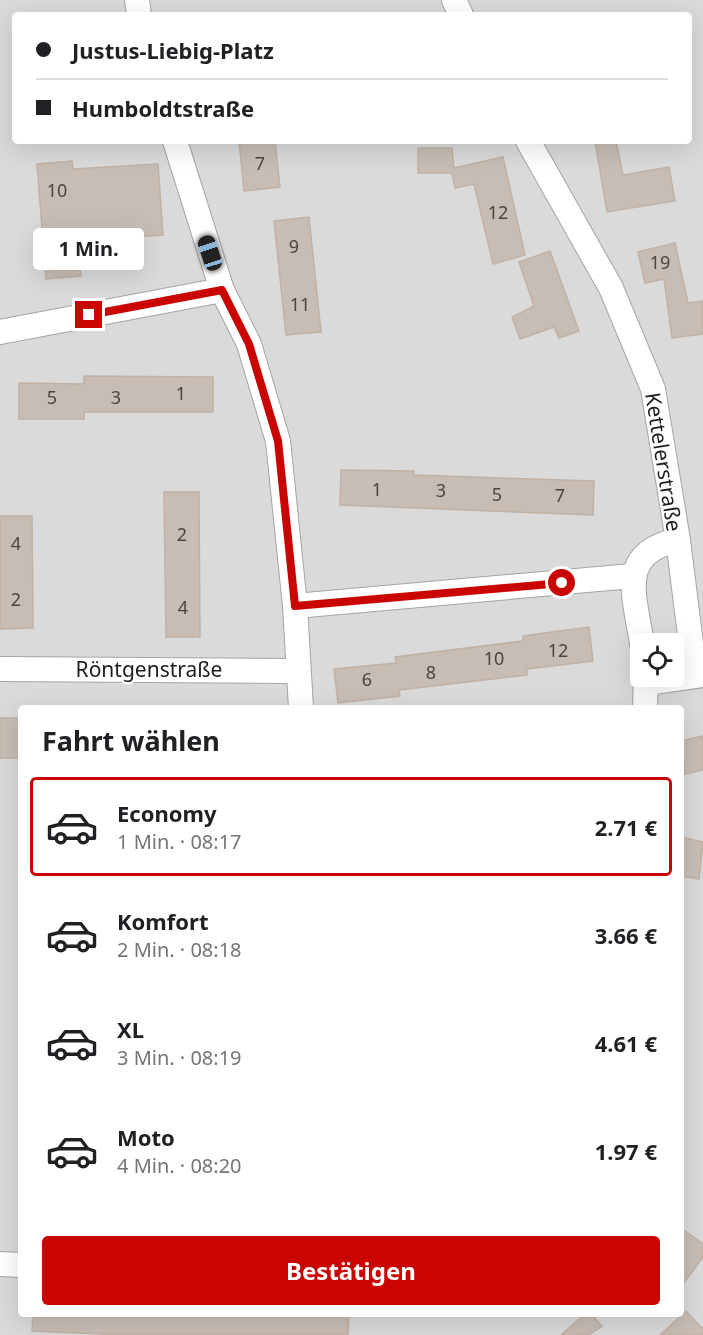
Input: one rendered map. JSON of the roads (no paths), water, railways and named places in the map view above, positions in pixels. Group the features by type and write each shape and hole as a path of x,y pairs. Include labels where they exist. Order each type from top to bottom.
{"street":[{"path":"176,144 222,290 249,344 278,441 295,606 301,705"},
{"name":"Kettelerstraße","path":"530,144 611,288 653,389 678,540 661,544 646,552 632,576"},
{"path":"0,332 222,290"},
{"path":"678,540 699,675 684,676"},
{"path":"295,606 632,576 640,633"},
{"name":"Röntgenstraße","path":"0,669 298,671"},
{"path":"645,705 646,687"},
{"path":"0,1264 18,1265"}]}
